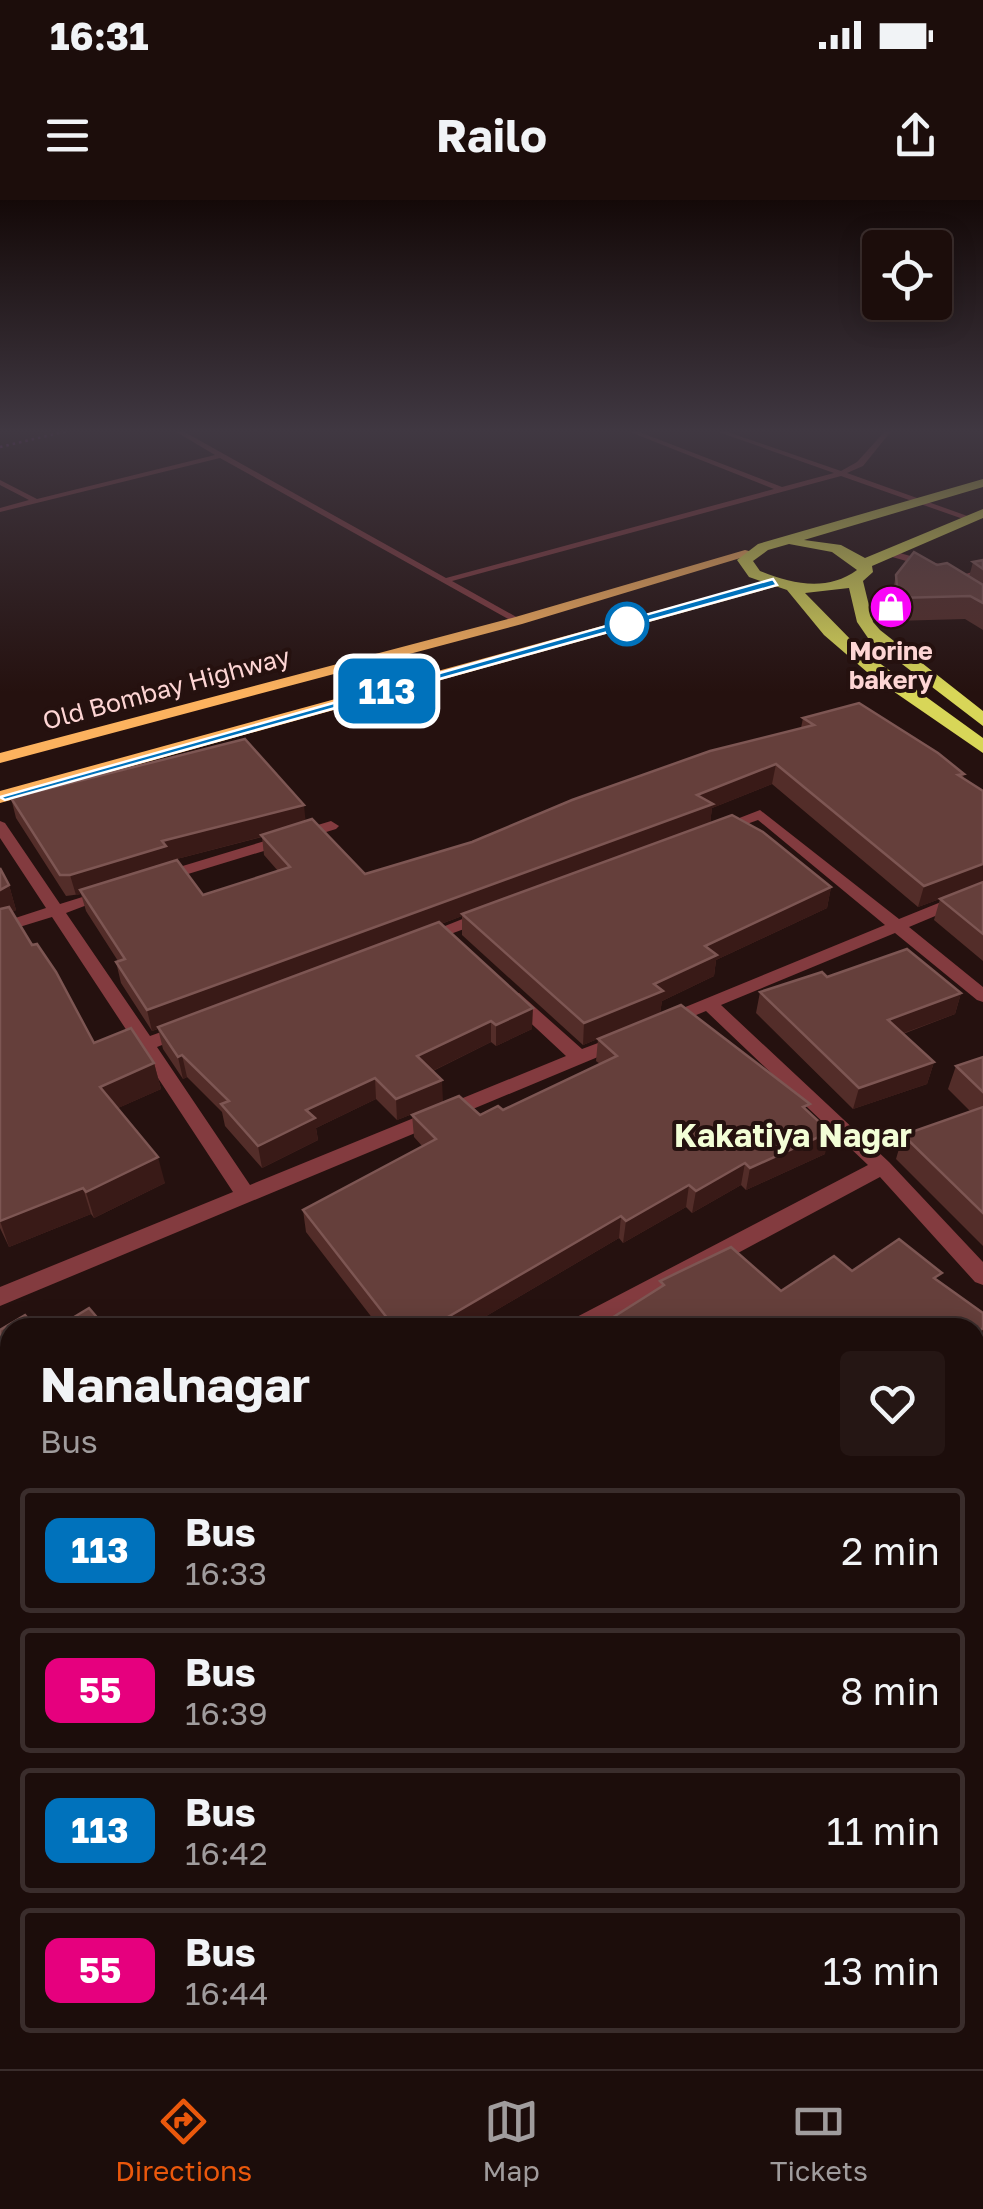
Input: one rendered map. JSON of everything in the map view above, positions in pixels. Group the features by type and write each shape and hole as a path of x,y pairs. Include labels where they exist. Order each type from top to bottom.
{"highway":[{"path":"864,564 865,572 855,582 829,588 773,583 746,567 750,553 870,517"},
{"path":"864,564 973,517"},
{"path":"780,544 836,548 864,564"},
{"path":"855,582 865,622 874,634 983,720"},
{"path":"793,587 803,604 841,639 922,706 983,747"}],"main road":[{"name":"Old Bombay Highway","path":"0,758 516,622 750,553"},
{"path":"0,797 773,583"},
{"path":"142,720 164,752"}],"street":[{"path":"889,553 965,578"},
{"path":"983,572 947,582 983,605"},
{"path":"704,834 760,814 900,924 983,996"},
{"path":"0,826 246,1195"},
{"path":"145,883 332,826"},
{"path":"0,928 127,888"},
{"path":"0,1297 983,890"},
{"path":"405,946 449,938 498,910"},
{"path":"497,982 579,1058"},
{"path":"709,1004 882,1167 983,1276"},
{"path":"146,1044 201,1023"},
{"path":"596,1318 882,1167"}],"lane":[{"path":"333,517 516,622"},
{"path":"447,580 681,517"}],"building":[{"path":"914,552 937,565 947,563 983,585 983,603 970,596 898,598 896,575"},
{"path":"859,703 938,753 964,774 958,775 983,791 983,864 924,886 776,764 697,795 713,804 147,1010 116,962 125,959 80,890 177,860 203,895 290,867 261,835 312,819 365,874 472,842 572,800 710,751 814,725 803,718"},
{"path":"245,739 304,805 162,841 166,846 70,875 60,875 11,798"},
{"path":"732,815 763,832 831,887 705,946 717,955 654,984 663,991 584,1023 462,914"},
{"path":"0,868 9,885 0,890"},
{"path":"983,882 983,934 940,899"},
{"path":"9,907 32,945 37,944 56,972 94,1043 131,1028 154,1063 100,1087 158,1157 86,1192 83,1188 0,1221 0,909"},
{"path":"439,922 533,1008 496,1025 491,1021 417,1056 442,1080 396,1099 375,1078 306,1110 315,1118 258,1146 221,1104 229,1101 182,1055 178,1057 158,1027"},
{"path":"907,949 961,993 888,1020 934,1062 859,1088 760,992 822,972 827,977"},
{"path":"681,1005 810,1104 803,1107 830,1132 750,1168 745,1163 696,1191 689,1185 626,1221 621,1216 446,1318 387,1318 303,1210 436,1139 412,1115 459,1096 480,1115 498,1106 503,1110 617,1056 598,1039"},
{"path":"983,1057 983,1092 956,1066"},
{"path":"983,1107 983,1213 903,1135"},
{"path":"899,1239 942,1273 934,1278 983,1313 983,1318 612,1318 664,1285 660,1281 731,1247 781,1291 834,1256 852,1271"},
{"path":"89,1308 98,1318 72,1318"}],"bus line":[{"name":"113","path":"0,797 773,583"}],"place":[{"name":"Morine bakery","path":"891,607"}],"district":[{"name":"Kakatiya Nagar","path":"793,1135"}]}
